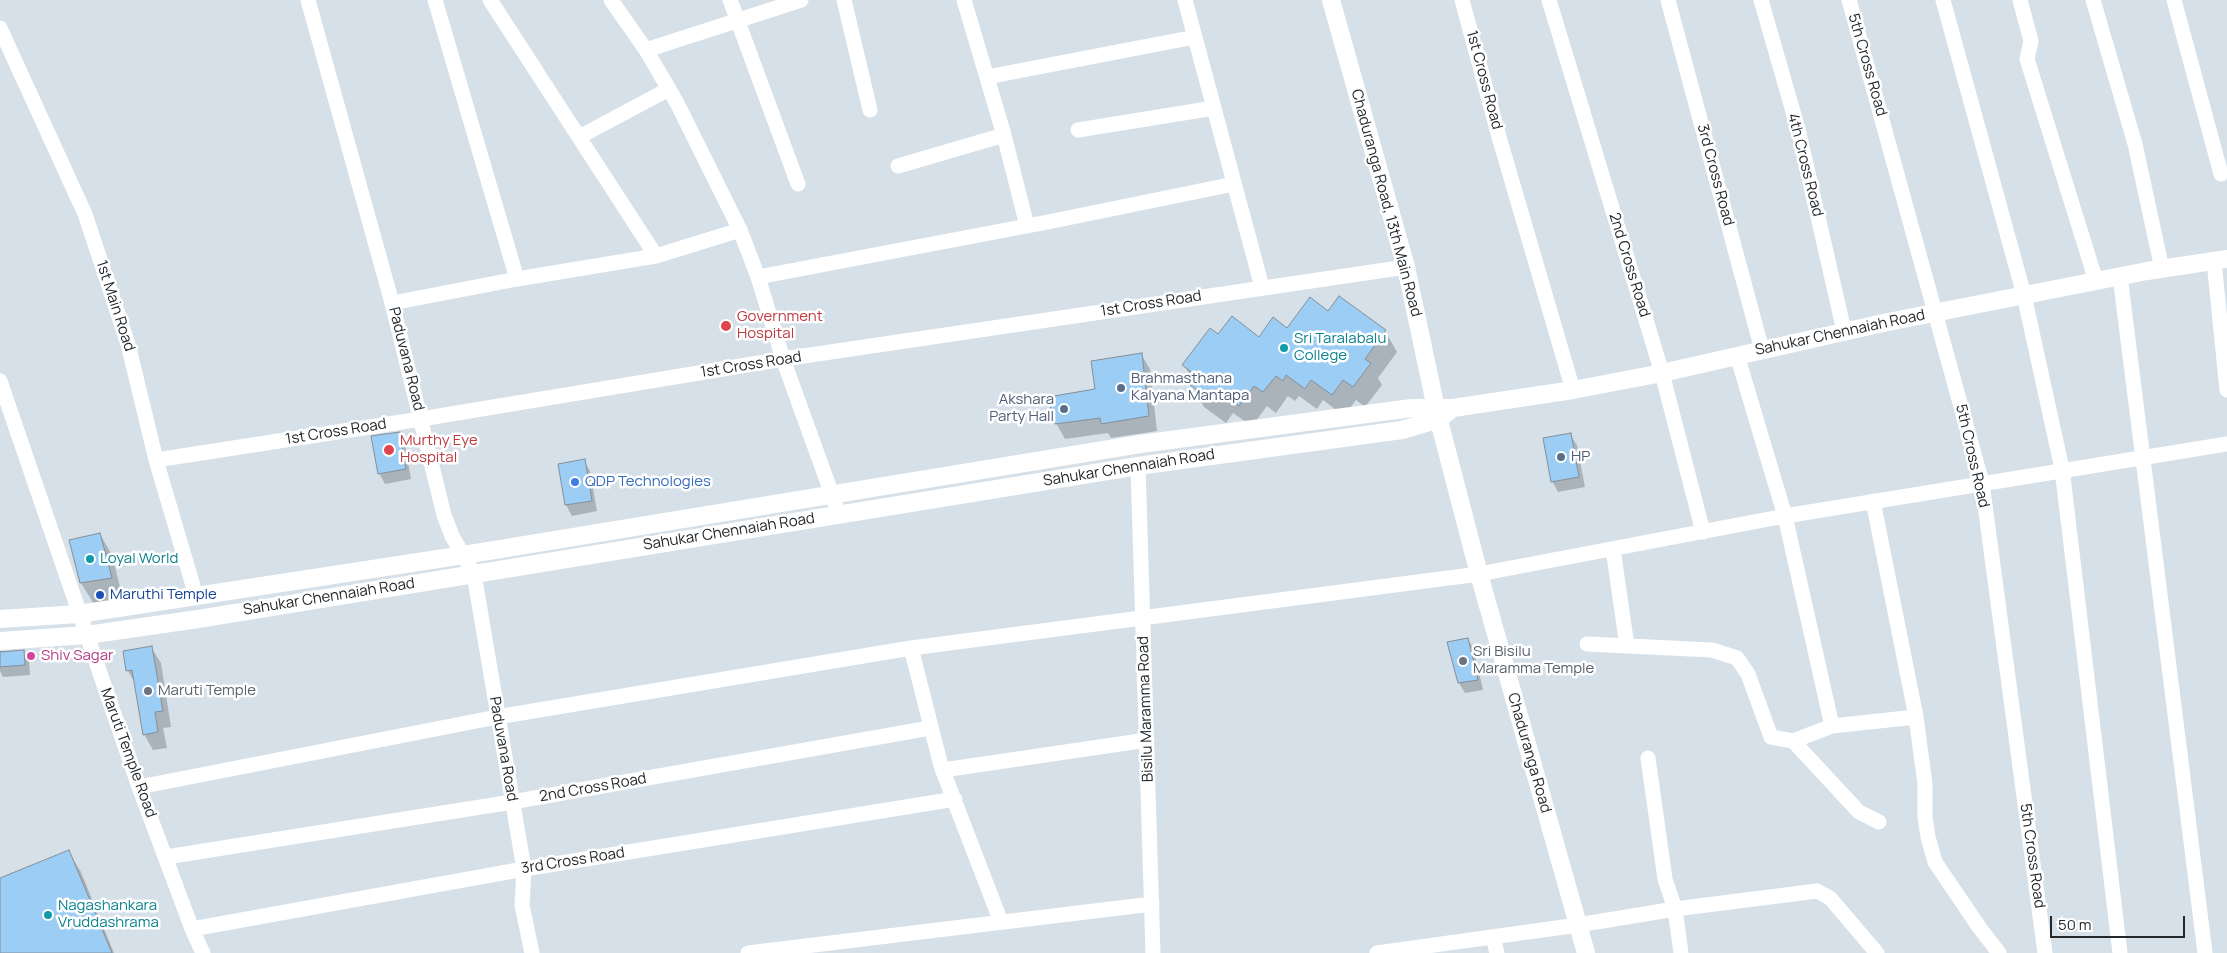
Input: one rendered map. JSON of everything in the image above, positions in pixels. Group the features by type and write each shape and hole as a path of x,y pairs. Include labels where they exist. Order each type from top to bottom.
{"street":[{"name":"Paduvana Road","path":"308,0 392,304 444,516 452,536 474,574 524,869 522,904 532,953"},
{"path":"435,0 516,279"},
{"path":"490,0 656,256"},
{"path":"611,0 646,50 669,89 740,230 758,276 782,359 831,495 840,514"},
{"path":"730,0 798,184"},
{"path":"646,50 801,0"},
{"path":"844,0 870,110"},
{"path":"964,0 1004,135 1026,226"},
{"path":"1185,0 1262,287"},
{"name":"Chaduranga Road, 13th Main Road","path":"1331,0 1406,267 1437,413"},
{"name":"1st Cross Road","path":"1462,0 1499,138 1573,390"},
{"name":"2nd Cross Road","path":"1549,0 1662,373 1703,532"},
{"name":"3rd Cross Road","path":"1668,0 1762,350"},
{"name":"4th Cross Road","path":"1761,0 1798,129 1844,332"},
{"name":"5th Cross Road","path":"1849,0 1982,483 2045,953"},
{"path":"1943,0 2024,295 2062,469 2120,953"},
{"path":"2020,0 2031,40 2027,59 2096,280"},
{"path":"2093,0 2135,144 2162,268"},
{"path":"2174,0 2221,174"},
{"name":"1st Main Road","path":"0,28 86,214 128,344 156,460 196,596"},
{"path":"987,77 1195,37"},
{"path":"579,137 669,89"},
{"path":"1078,130 1214,108"},
{"path":"898,166 1004,135"},
{"path":"758,276 1026,226 1234,184"},
{"path":"392,304 516,279 656,256 740,230"},
{"path":"2220,260 2227,390"},
{"name":"Sahukar Chennaiah Road","path":"0,641 86,635 1138,466 1402,430 1437,413 1453,408 1573,390 1662,373 1844,332 2096,280 2220,260"},
{"name":"1st Cross Road","path":"156,460 421,419 782,359 1406,267"},
{"path":"2120,276 2205,953"},
{"path":"1737,356 1785,516 1832,726"},
{"name":"Maruti Temple Road","path":"0,381 138,787 202,953"},
{"name":"Sahukar Chennaiah Road","path":"0,619 79,614 464,555 1140,444 1412,408 1437,413"},
{"name":"Chaduranga Road","path":"1437,413 1479,574 1586,953"},
{"path":"138,787 497,718 911,648 1479,574 1785,516 2062,469 2227,444"},
{"name":"Bisilu Maramma Road","path":"1138,466 1153,953"},
{"path":"1873,501 1916,717 1925,784 1925,816 1928,837 1935,862 1999,953"},
{"path":"1613,549 1626,646"},
{"path":"1587,644 1712,650 1737,658 1748,674 1771,737 1793,741 1832,726 1916,717"},
{"path":"911,648 930,728 943,770 1001,922"},
{"name":"2nd Cross Road","path":"166,857 512,802 930,728"},
{"path":"943,770 1147,740"},
{"path":"1793,741 1859,812 1879,822"},
{"path":"1648,758 1665,880 1675,909 1681,953"},
{"name":"3rd Cross Road","path":"192,929 524,869 955,798"},
{"path":"1377,953 1578,925 1675,909 1817,891 1830,898 1877,953"},
{"path":"748,953 1152,904"},
{"path":"1493,937 1497,953"}],"building":[{"name":"Sri Taralabalu College","path":"1339,296 1386,330 1365,359 1371,363 1353,387 1343,380 1332,395 1311,380 1305,389 1286,375 1283,381 1276,376 1263,392 1254,386 1239,406 1221,392 1214,402 1190,385 1197,376 1182,365 1210,328 1218,334 1232,316 1259,337 1273,317 1287,328 1310,297 1328,311"},
{"name":"Brahmasthana Kalyana Mantapa","path":"1142,353 1149,416 1101,424 1100,418 1055,424 1048,397 1095,389 1091,361"},
{"path":"400,432 406,469 378,474 371,436"},
{"name":"HP","path":"1571,433 1579,477 1551,482 1543,438"},
{"name":"QDP Technologies","path":"585,459 592,501 565,505 558,464"},
{"name":"Loyal World","path":"100,533 112,578 80,583 69,540"},
{"name":"Sri Bisilu Maramma Temple","path":"1468,638 1478,680 1458,683 1447,642"},
{"name":"Maruti Temple","path":"152,646 163,711 155,712 158,732 143,735 132,670 126,671 123,651"},
{"path":"24,650 25,665 0,667 0,652"},
{"name":"Nagashankara Vruddashrama","path":"69,850 112,953 0,953 0,878"}],"place":[{"name":"Government Hospital","path":"726,326"},
{"name":"Sri Taralabalu College","path":"1284,348"},
{"name":"Brahmasthana Kalyana Mantapa","path":"1121,388"},
{"name":"Akshara Party Hall","path":"1064,409"},
{"name":"Murthy Eye Hospital","path":"389,450"},
{"name":"HP","path":"1561,457"},
{"name":"QDP Technologies","path":"575,482"},
{"name":"Loyal World","path":"90,559"},
{"name":"Maruthi Temple","path":"100,595"},
{"name":"Shiv Sagar","path":"31,656"},
{"name":"Sri Bisilu Maramma Temple","path":"1463,661"},
{"name":"Maruti Temple","path":"148,691"},
{"name":"Nagashankara Vruddashrama","path":"48,915"}]}
